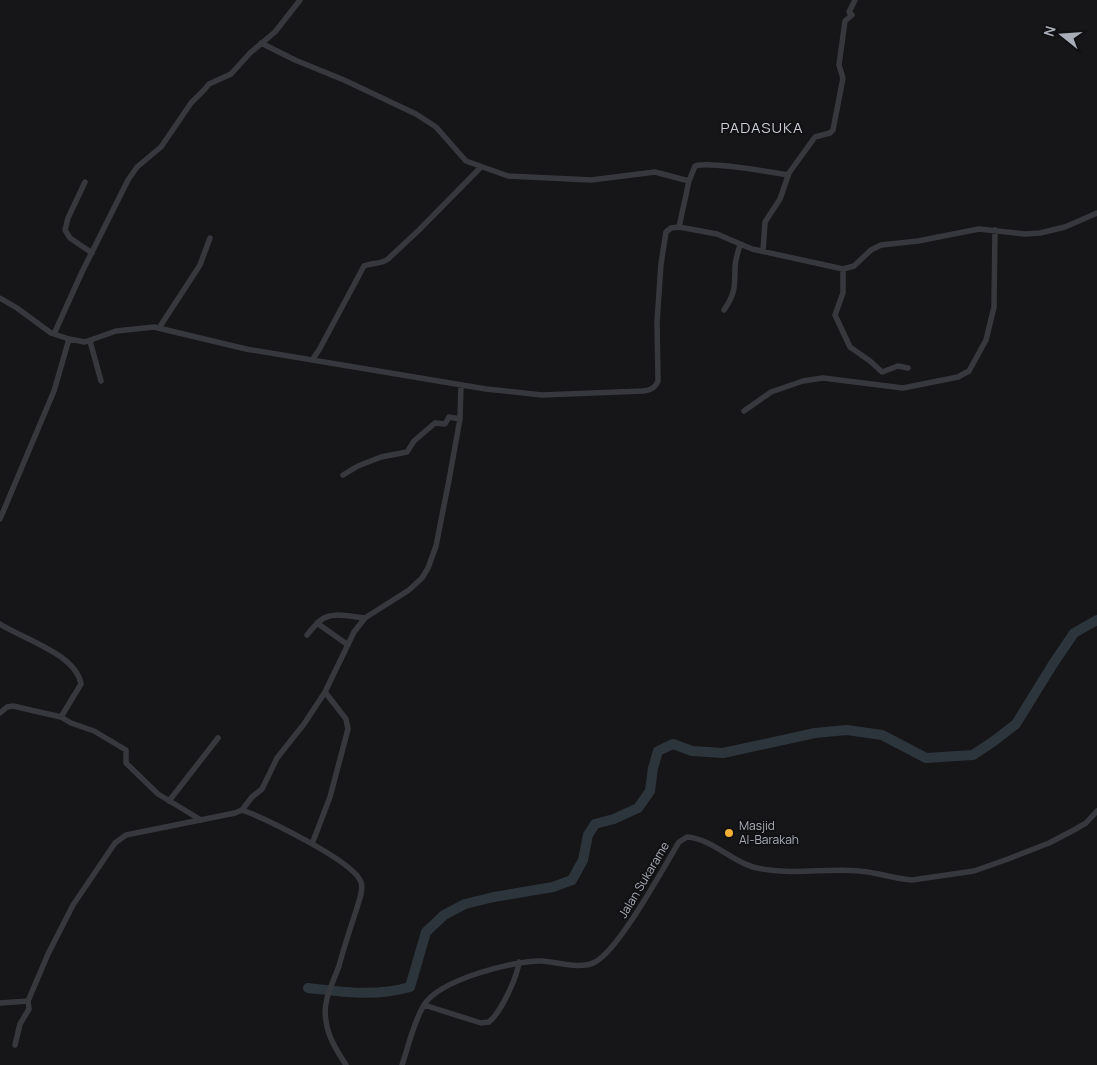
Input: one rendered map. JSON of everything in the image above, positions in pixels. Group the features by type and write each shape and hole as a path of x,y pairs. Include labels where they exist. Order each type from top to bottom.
{"street":[{"path":"54,334 128,180 137,167 161,146 191,103 209,84 231,74 250,53 275,32 300,0"},
{"path":"763,251 766,220 780,199 788,175 815,137 832,132 833,130 843,78 839,65 844,23 850,14 855,0"},
{"path":"261,44 416,114 436,127 463,159 512,177 591,180 655,172 689,181"},
{"path":"679,227 689,181 694,167 700,164 788,175"},
{"path":"312,360 364,266 388,260 481,167"},
{"path":"85,182 68,218 66,230 70,238 92,253"},
{"path":"0,298 54,334 69,340 85,342 116,331 134,328 159,328 246,349 461,385 542,396 643,391 656,387 659,373 658,322 664,242 668,229 679,227 717,234 740,245 844,269 854,266 871,250 881,245 918,241 979,229 1025,234 1040,233 1065,226 1097,213"},
{"path":"744,411 771,392 804,381 823,378 903,388 958,377 969,372 986,340 994,307 995,230"},
{"path":"159,328 200,265 210,238"},
{"path":"724,310 730,302 736,287 736,261 740,245"},
{"path":"844,269 843,293 834,315 849,345 882,372 898,366 908,368"},
{"path":"0,519 54,391 69,340"},
{"path":"90,341 101,381"},
{"path":"15,1045 20,1025 29,1010 28,1001 48,954 73,904 115,843 126,835 242,810 263,787 277,758 304,724 325,692 354,632 365,618 409,590 422,578 436,546 460,419 461,385"},
{"path":"343,475 358,466 381,457 407,452 414,441 434,423 444,424 449,417 460,419"},
{"path":"307,635 325,617 334,615 365,618"},
{"path":"0,624 66,659 74,669 81,680 81,685 61,716"},
{"path":"317,624 348,645"},
{"path":"312,844 330,798 348,729 346,719 325,692"},
{"path":"0,713 7,707 13,706 61,716 71,723 96,732 127,752 126,764 152,789 201,820"},
{"path":"169,800 218,738"},
{"path":"242,810 312,844 360,878 362,885 360,899 328,995 326,1020 334,1046 346,1065"},
{"name":"Jalan Sukarame","path":"402,1065 411,1033 424,1005 436,991 474,975 519,962 542,961 587,965 601,959 626,929 679,842 687,838 704,841 740,862 754,867 772,870 861,871 912,880 974,871 1016,856 1049,843 1074,830 1097,811"},
{"path":"424,1005 481,1024 489,1022 507,995 519,962"},
{"path":"0,1003 28,1001"}],"waterway":[{"path":"308,988 372,993 410,987 426,932 444,915 465,904 553,887 572,880 583,860 588,835 595,824 614,819 638,808 650,791 653,768 658,751 673,744 692,751 723,753 815,733 847,730 882,735 926,758 973,755 1016,724 1074,633 1097,620"}],"place":[{"name":"Masjid Al-Barakah","path":"729,833"}],"district":[{"name":"PADASUKA","path":"762,128"}]}
